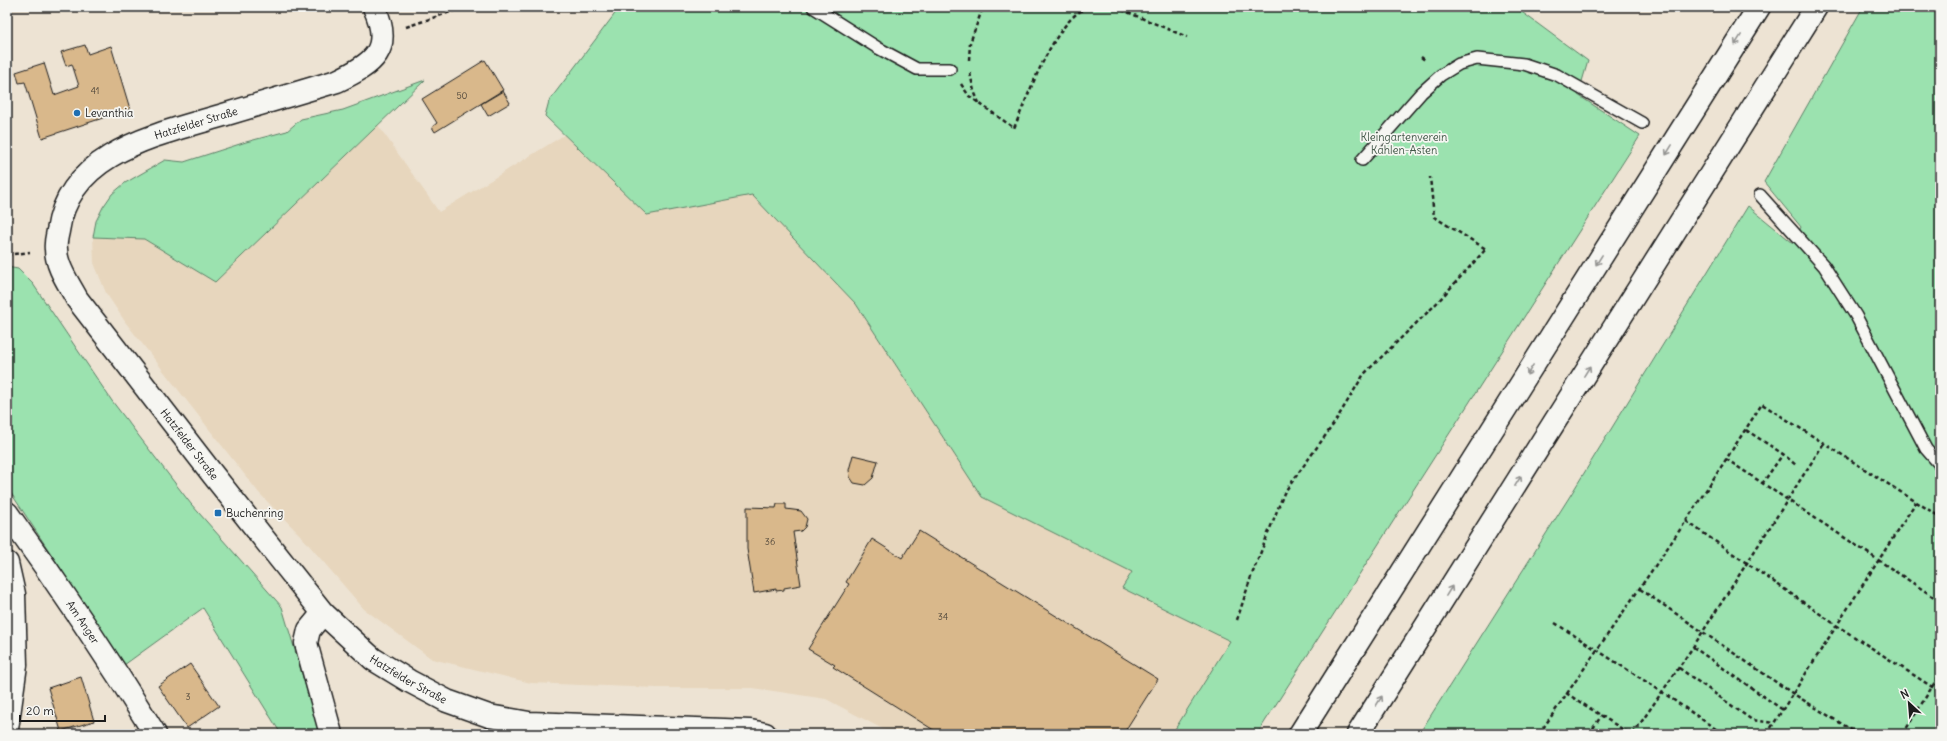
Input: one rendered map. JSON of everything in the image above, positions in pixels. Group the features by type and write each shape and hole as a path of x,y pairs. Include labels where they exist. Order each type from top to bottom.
{"main road":[{"name":"Hatzfelder Straße","path":"374,7 381,22 383,39 376,56 361,70 336,81 145,138 115,153 92,169 73,188 60,214 56,249 62,271 77,298 323,613 373,659 409,681 447,701 489,716 529,723 716,729 750,731 765,734"},
{"path":"1300,734 1759,7"},
{"path":"1358,734 1816,7"},
{"name":"Am Anger","path":"7,513 52,575 155,734"},
{"path":"7,563 14,594 16,665 7,729"},
{"path":"323,613 309,630 306,643 331,734"}],"lane":[{"path":"813,7 878,48 917,69 950,69"},
{"path":"1362,160 1421,93 1436,79 1460,64 1477,59 1524,64 1557,75 1642,123"},
{"path":"1760,195 1824,266 1856,316 1926,449 1940,465"}],"path":[{"path":"382,35 464,7"},
{"path":"969,64 970,43 983,7"},
{"path":"950,69 969,96 1014,128 1043,62 1060,31 1070,18 1085,8 1091,7"},
{"path":"1115,7 1187,37"},
{"path":"970,70 974,90 980,105"},
{"path":"1237,620 1251,577 1284,493 1333,425 1364,374 1434,306 1486,250 1434,217 1430,177"},
{"path":"1539,734 1686,521 1762,404 1940,517"},
{"path":"1746,430 1783,454 1797,466"},
{"path":"1633,734 1693,647 1746,562 1824,443"},
{"path":"1762,484 1783,454"},
{"path":"1726,459 1940,601"},
{"path":"1767,734 1916,502"},
{"path":"1686,521 1836,625 1940,692"},
{"path":"1640,589 1792,693 1858,734"},
{"path":"1555,623 1662,692 1722,734"},
{"path":"1693,647 1783,710"},
{"path":"1679,668 1752,720 1774,723"},
{"path":"1903,734 1940,674"},
{"path":"1566,693 1630,734"},
{"path":"1589,734 1602,715"}],"shaded area":[{"path":"378,125 439,212 564,135 647,215 752,195 856,304 982,497 1132,572 1123,588 1230,641 1172,734 892,734 826,699 753,688 657,688 531,683 432,659 364,609 301,536 259,493 126,323 106,293 94,263 93,237 144,239 215,282"}],"green space":[{"name":"Kleingartenverein Kahlen-Asten","path":"620,7 1515,7 1588,61 1578,95 1640,136 1257,734 1172,734 1230,641 1122,588 1132,572 982,497 856,304 752,195 647,215 545,116 549,101"},
{"path":"1863,7 1940,7 1940,734 1419,734 1570,496 1748,206 1793,243 1801,227 1764,182"},
{"path":"425,80 215,282 144,239 93,237 96,221 112,194 125,183 165,160 184,162 246,142 287,131 301,119 343,110"},
{"path":"7,267 18,269 33,284 112,401 191,504 282,607 320,734 281,734 203,608 124,665 7,487"}],"building":[{"path":"85,45 88,54 111,46 130,109 42,138 25,82 19,83 16,72 44,63 54,95 79,86 72,64 66,66 61,52"},
{"path":"485,60 503,90 435,132 432,127 437,123 422,99"},
{"path":"503,91 510,103 488,116 481,104"},
{"path":"853,455 878,461 873,478 865,485 854,483 850,477 849,470"},
{"path":"777,504 786,504 786,509 801,511 807,519 805,527 801,531 793,532 801,585 784,588 784,590 776,591 776,589 754,593 747,549 747,507 776,508"},
{"path":"919,531 1158,679 1123,734 940,734 833,667 835,665 808,649 849,584 846,582 872,539 902,558"},
{"path":"190,664 219,706 187,728 158,686"},
{"path":"81,677 94,721 61,731 48,688"}],"place":[{"name":"Levanthia","path":"77,113"},
{"name":"Buchenring","path":"218,513"}]}
